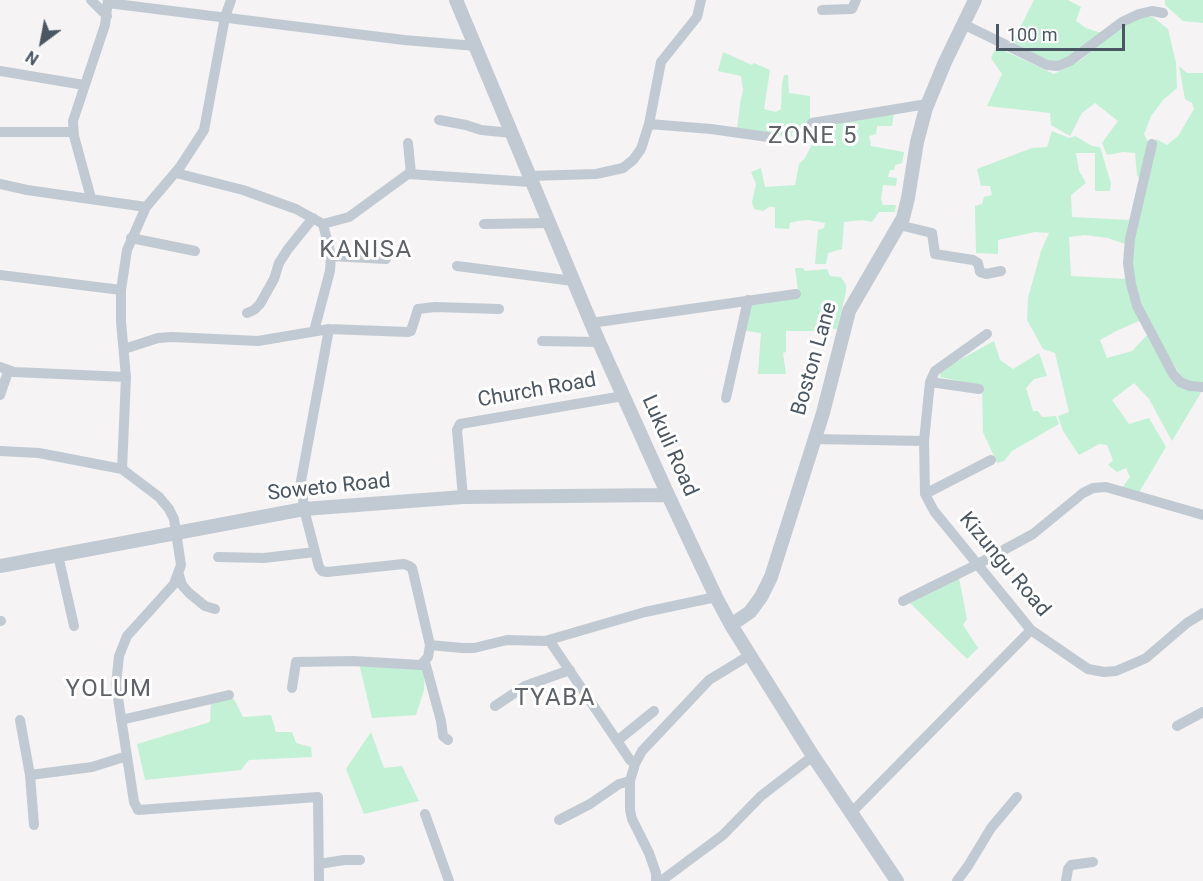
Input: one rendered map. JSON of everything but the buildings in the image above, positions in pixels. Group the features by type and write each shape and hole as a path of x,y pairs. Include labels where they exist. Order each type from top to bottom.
{"street":[{"path":"91,0 107,16"},
{"path":"122,469 126,377 121,322 121,290 127,247 147,207 176,172 204,130 225,17 231,0"},
{"name":"Lukuli Road","path":"456,0 599,342 716,597 813,756 897,881"},
{"path":"176,172 243,190 296,209 323,224 348,217 408,174 530,179 596,174 623,168 638,155 649,124 661,62 697,17 701,0"},
{"path":"822,10 852,9 856,0"},
{"name":"Boston Lane","path":"731,625 750,612 765,589 776,562 814,439 849,311 906,210 917,142 927,104 975,0"},
{"path":"91,198 73,132 73,122 107,16 108,1 415,41 476,46"},
{"path":"963,24 1047,65 1058,66 1070,61 1122,22 1152,11 1163,13"},
{"path":"0,71 84,85"},
{"path":"812,123 927,104"},
{"path":"439,120 481,130 512,133"},
{"path":"649,124 768,137"},
{"path":"0,132 73,132"},
{"path":"408,143 411,174"},
{"path":"1152,144 1130,239 1128,263 1131,284 1137,306 1173,374 1180,382 1203,387"},
{"path":"0,184 147,207"},
{"path":"247,313 254,310 260,303 274,279 279,263 313,218"},
{"path":"484,224 549,223"},
{"path":"314,331 330,271 331,256 323,224"},
{"path":"899,225 932,233 935,254 976,261 980,272 986,274 1001,271"},
{"path":"131,238 195,251"},
{"path":"331,256 386,259"},
{"path":"457,266 573,281"},
{"path":"0,275 121,290"},
{"path":"591,323 796,294"},
{"path":"726,398 747,300"},
{"path":"124,349 158,338 186,336 258,340 329,329 408,332 411,331 418,309 435,307 499,309"},
{"path":"329,329 301,481 304,509 319,567 322,571 327,572 404,564 412,568 430,645 425,663 443,736 448,740"},
{"path":"987,334 937,368 930,382 924,441 925,494 991,460"},
{"path":"542,341 599,342"},
{"path":"0,395 4,369 126,377"},
{"path":"930,382 979,389"},
{"name":"Church Road","path":"463,497 458,430 460,424 623,396"},
{"path":"814,439 924,441"},
{"path":"0,450 39,453 122,469 159,497 169,509 177,532 182,565 179,574 174,584 127,636 119,656 116,685 134,802 137,808 142,811 318,797 319,881"},
{"path":"903,602 1033,534 1083,493 1093,488 1106,487 1203,515"},
{"name":"Kizungu Road","path":"925,494 934,511 976,565 1031,630 1080,665 1096,672 1116,671 1146,657 1187,623 1203,613"},
{"name":"Soweto Road","path":"0,566 304,509 463,497 668,495"},
{"path":"218,558 264,558 315,552"},
{"path":"58,555 74,626"},
{"path":"179,574 182,585 189,592 205,606 215,609"},
{"path":"430,645 474,648 507,640 549,640 645,612 716,597"},
{"path":"851,813 1031,630"},
{"path":"549,640 634,764"},
{"path":"656,881 656,873 649,853 632,819 630,810 630,781 634,764 642,750 709,680 750,655"},
{"path":"292,688 296,662 353,660 414,665 425,663"},
{"path":"495,706 525,686 570,670"},
{"path":"121,720 229,695"},
{"path":"617,741 654,711"},
{"path":"1177,726 1203,712"},
{"path":"20,720 30,776 34,825"},
{"path":"30,776 92,767 127,756"},
{"path":"661,881 723,835 755,801 813,756"},
{"path":"559,820 590,804 619,784 630,781"},
{"path":"957,881 991,828 1017,797"},
{"path":"425,814 449,881"},
{"path":"319,864 360,860"},
{"path":"1066,881 1071,865 1093,862"}],"green space":[{"path":"1034,0 1068,0 1081,7 1076,21 1086,28 1102,33 1066,61 1052,63 1012,43"},
{"path":"1165,0 1203,0 1203,23 1183,21 1165,5"},
{"path":"1142,17 1153,17 1168,29 1176,63 1177,88 1163,100 1151,116 1144,134 1148,142 1140,180 1137,175 1135,153 1123,152 1107,155 1102,143 1118,121 1095,103 1082,113 1070,136 1051,125 1050,113 987,106 1002,74 991,58 996,47 1054,74 1081,60 1123,24"},
{"path":"723,52 770,70 764,109 776,112 781,109 782,84 784,75 788,75 789,93 810,96 810,126 794,129 791,137 737,130 743,90 741,76 718,71"},
{"path":"1179,66 1187,73 1203,73 1203,385 1183,380 1145,316 1130,263 1156,139 1167,145 1178,136 1194,109 1192,103 1185,99"},
{"path":"894,113 892,126 877,126 876,134 869,136 871,146 904,152 902,163 895,165 894,170 890,170 888,177 897,178 896,186 883,185 881,199 883,205 896,205 895,212 879,212 872,222 862,220 844,222 842,249 828,253 826,264 815,264 818,230 824,228 825,223 797,221 790,223 789,229 775,228 775,207 769,207 763,211 754,209 752,202 756,184 751,172 761,168 765,187 795,185 799,164 805,158 815,139 818,127"},
{"path":"1052,131 1069,138 1075,136 1092,146 1100,147 1111,183 1110,191 1095,191 1095,153 1076,153 1079,171 1086,183 1071,195 1072,217 1129,220 1125,244 1108,238 1085,235 1069,237 1071,276 1127,279 1139,321 1100,340 1107,358 1132,351 1148,334 1171,375 1202,391 1172,441 1149,399 1134,383 1112,400 1129,424 1149,418 1166,447 1138,494 1122,488 1130,477 1126,468 1117,472 1108,465 1113,460 1107,445 1099,444 1079,455 1063,431 1058,416 1069,412 1055,353 1043,349 1027,320 1028,298 1041,251 1049,233 1035,232 998,240 998,254 976,253 975,206 982,204 984,197 992,195 990,186 981,186 977,169 1032,148 1047,147"},
{"path":"795,268 803,268 805,271 827,269 830,276 841,277 846,285 846,292 837,329 822,327 821,331 786,331 786,352 783,353 786,374 758,374 761,333 746,331 752,301 798,290"},
{"path":"994,341 1000,360 1013,369 1039,353 1047,376 1034,379 1026,388 1033,411 1038,411 1042,417 1056,416 1059,424 1012,451 1004,461 997,463 983,432 982,386 940,377 941,370"},
{"path":"959,578 967,619 963,625 978,648 967,659 910,603"},
{"path":"359,663 425,667 424,690 416,715 372,718"},
{"path":"234,699 243,717 271,715 276,732 292,732 296,743 311,747 312,757 249,760 241,770 145,780 137,744 210,722 211,701"},
{"path":"371,732 384,768 402,766 419,801 364,814 346,769"}],"district":[{"name":"ZONE 5","path":"813,137"},
{"name":"KANISA","path":"366,251"},
{"name":"YOLUM","path":"109,690"},
{"name":"TYABA","path":"555,699"}]}
